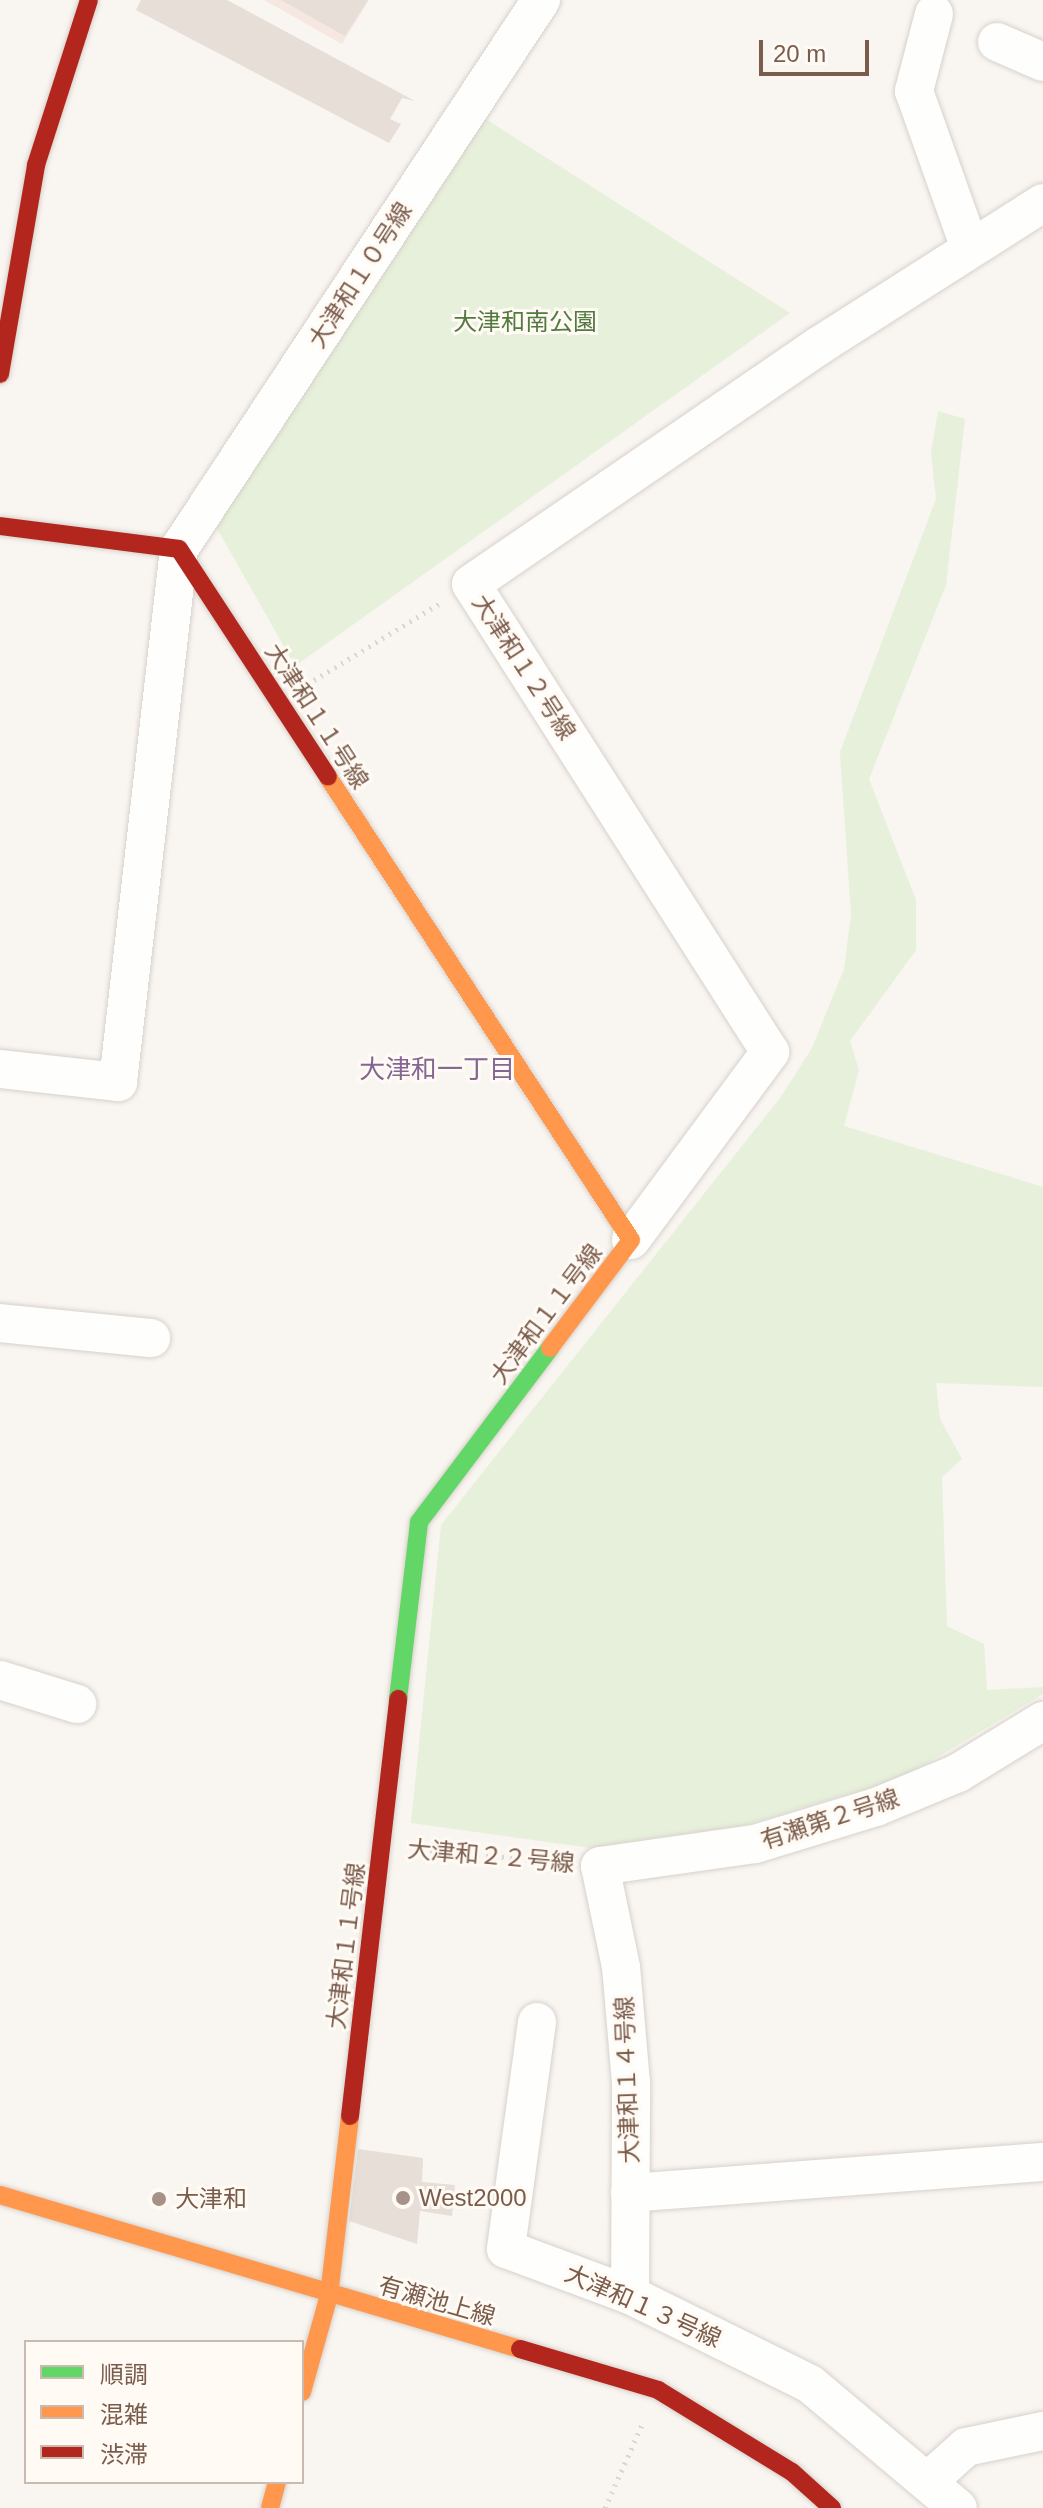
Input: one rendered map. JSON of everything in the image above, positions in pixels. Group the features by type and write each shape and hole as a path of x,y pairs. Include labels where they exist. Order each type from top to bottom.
{"street":[{"path":"0,374 36,165 89,0"},
{"name":"大津和１０号線","path":"179,549 541,0"},
{"path":"934,14 914,91 970,248"},
{"path":"997,42 1043,62"},
{"name":"大津和１２号線","path":"631,1240 770,1052 471,584 970,248 1043,203"},
{"path":"0,526 179,549 118,1082 0,1069"},
{"name":"大津和１１号線","path":"179,549 631,1240 419,1522 329,2295 304,2385"},
{"path":"0,1323 151,1338"},
{"path":"0,1680 77,1704"},
{"name":"有瀬第２号線","path":"600,1866 755,1844 876,1807 958,1773 1043,1721"},
{"name":"大津和１４号線","path":"600,1866 621,1967 630,2193 630,2295"},
{"name":"大津和１３号線","path":"537,2022 506,2249 630,2295 810,2384 958,2508"},
{"path":"630,2193 1043,2162"},
{"name":"有瀬池上線","path":"0,2195 658,2390 792,2472 832,2508"},
{"path":"927,2482 966,2447 1043,2431"},
{"path":"270,2508 276,2484"}],"path":[{"path":"279,702 471,584"},
{"name":"大津和２２号線","path":"381,1845 600,1866"},
{"path":"605,2508 658,2390"}],"shaded area":[{"path":"264,0 369,0 342,44"}],"green space":[{"name":"大津和南公園","path":"484,118 790,313 295,666 214,523"},
{"path":"938,411 965,419 946,585 869,779 916,900 916,950 850,1041 859,1070 844,1126 1043,1187 1043,1387 936,1383 940,1419 962,1459 942,1477 947,1626 984,1644 987,1690 1043,1687 1043,1694 904,1777 742,1826 591,1848 411,1823 441,1525 780,1098 812,1048 844,969 851,915 840,752 936,499 931,453"}],"building":[{"path":"141,0 227,0 415,101 402,98 390,119 401,124 389,143 136,10"},
{"path":"281,0 368,0 345,36"},
{"name":"West2000","path":"358,2149 423,2158 422,2182 455,2185 452,2216 420,2211 417,2244 349,2221"}],"traffic: fast":[{"path":"398,1699 419,1522 550,1348"}],"traffic: slow":[{"path":"328,777 631,1240 550,1348"},
{"path":"304,2385 329,2295 350,2116"},
{"path":"0,2195 520,2349"},
{"path":"270,2508 276,2484"}],"traffic: jam":[{"path":"0,374 36,165 89,0"},
{"path":"0,526 179,549 328,777"},
{"path":"350,2116 398,1699"},
{"path":"520,2349 658,2390 792,2472 832,2508"}],"place":[{"name":"West2000","path":"403,2198"},
{"name":"大津和","path":"159,2199"}],"district":[{"name":"大津和一丁目","path":"437,1070"}]}
